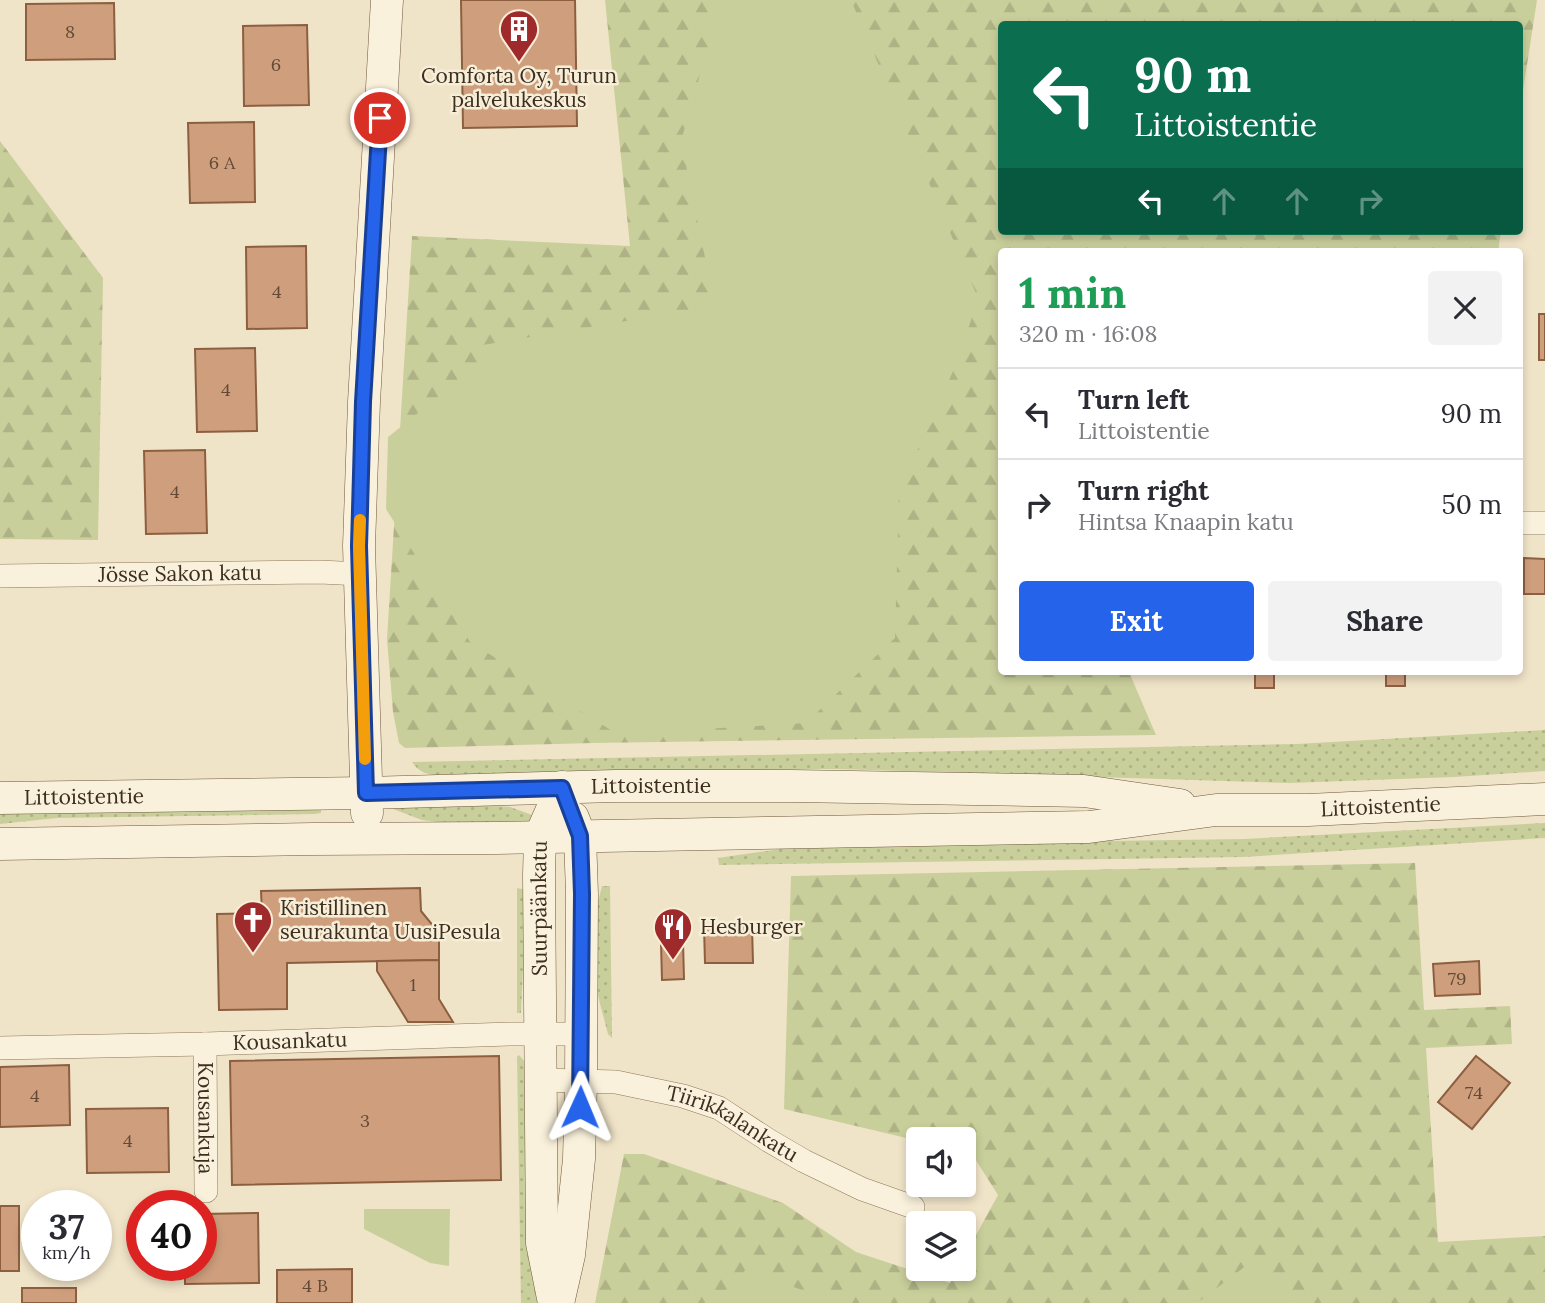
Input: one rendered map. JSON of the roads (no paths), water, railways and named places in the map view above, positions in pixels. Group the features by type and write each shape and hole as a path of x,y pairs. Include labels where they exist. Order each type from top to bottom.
{"main road":[{"path":"368,839 359,546 363,402 387,0"},
{"name":"Littoistentie","path":"0,799 792,786 1084,791 1216,810"},
{"name":"Suurpäänkatu","path":"556,1303 569,1255 579,1159 581,1081 580,836 562,788"},
{"name":"Suurpäänkatu","path":"556,1303 542,1244 539,875 540,837 562,788"},
{"name":"Littoistentie","path":"0,844 1089,827 1216,810 1308,810 1545,799"}],"street":[{"path":"1523,523 1545,523"},
{"name":"Jösse Sakon katu","path":"0,576 320,572 360,574"},
{"name":"Kousankatu","path":"0,1048 581,1034"},
{"name":"Kousankuja","path":"205,1044 206,1190"},
{"name":"Tiirikkalankatu","path":"541,1080 616,1082 683,1096 719,1108 804,1161 862,1189 913,1207"}],"place":[{"name":"Comforta Oy, Turun palvelukeskus","path":"519,63"},
{"name":"Kristillinen seurakunta UusiPesula","path":"253,954"},
{"name":"Hesburger","path":"673,961"}]}
